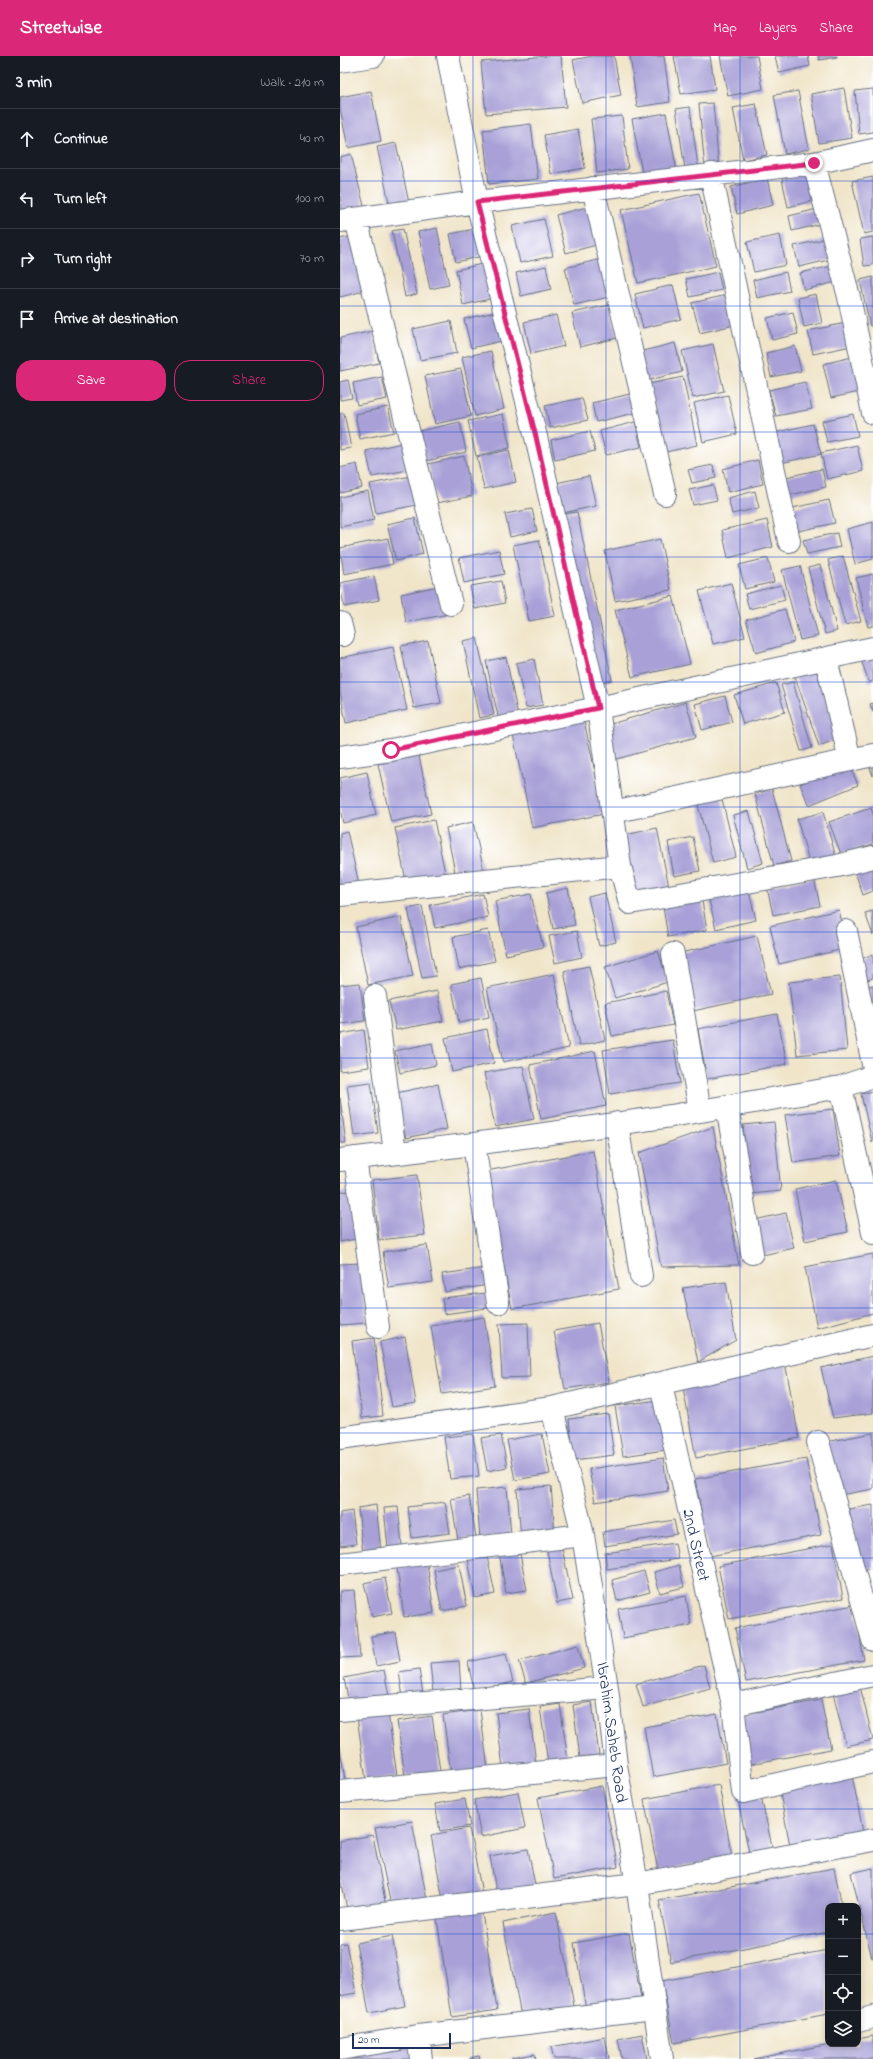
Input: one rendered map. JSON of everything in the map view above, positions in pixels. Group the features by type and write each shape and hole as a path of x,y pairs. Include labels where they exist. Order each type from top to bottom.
{"street":[{"path":"340,61 372,56"},
{"path":"448,56 477,202 536,437 598,708 620,866 630,903 837,866 873,856"},
{"path":"451,604 348,220 477,202 814,163 873,150"},
{"path":"814,163 849,297 873,413"},
{"path":"711,174 789,541"},
{"path":"594,188 665,494"},
{"path":"340,623 343,635 340,635"},
{"path":"340,757 391,750 598,708 873,648"},
{"path":"826,659 850,760"},
{"path":"613,812 873,755"},
{"path":"340,895 620,866"},
{"path":"846,931 873,1064"},
{"path":"673,954 700,1111"},
{"path":"375,996 395,1153"},
{"path":"378,1327 347,1159 474,1144 700,1111 841,1087 873,1076"},
{"path":"841,1087 873,1233"},
{"path":"727,1106 752,1253"},
{"path":"617,1123 640,1276"},
{"path":"474,1144 498,1303"},
{"path":"340,1438 552,1408 873,1335"},
{"name":"2nd Street","path":"661,1384 733,1705 743,1792 873,1762"},
{"name":"Ibrahim Saheb Road","path":"552,1408 583,1535 607,1688 616,1765 637,1884 662,2059"},
{"path":"818,1442 873,1640"},
{"path":"340,1564 583,1535"},
{"path":"733,1705 873,1676"},
{"path":"340,1710 607,1688"},
{"path":"340,1792 616,1765"},
{"path":"340,1919 637,1884 873,1840"},
{"path":"340,2049 418,2036 654,2008"},
{"path":"861,2020 873,2017"},
{"path":"418,2036 421,2059"}],"building":[{"path":"561,56 566,107 486,114 481,62"},
{"path":"592,56 614,56 621,95 582,103 573,60"},
{"path":"630,56 664,56 670,102 637,107"},
{"path":"674,56 710,56 715,89 681,94"},
{"path":"720,56 757,56 763,89 728,96"},
{"path":"775,56 808,56 810,66 779,73"},
{"path":"818,56 837,56 837,57 819,60"},
{"path":"844,88 852,138 819,143 811,94"},
{"path":"873,89 873,132 859,134 855,91"},
{"path":"371,91 381,141 348,148 340,108 340,97"},
{"path":"798,91 809,149 785,154 774,95"},
{"path":"713,103 719,169 705,170 699,104"},
{"path":"756,104 767,155 743,160 733,108"},
{"path":"690,107 698,167 685,169 676,109"},
{"path":"666,113 677,171 643,178 632,119"},
{"path":"622,116 628,169 597,173 591,119"},
{"path":"531,124 538,179 489,184 483,130"},
{"path":"578,129 585,168 551,174 544,135"},
{"path":"396,143 409,203 390,207 377,147"},
{"path":"351,154 364,206 340,212 340,157"},
{"path":"813,171 820,199 788,207 782,179"},
{"path":"873,177 873,232 864,234 852,181"},
{"path":"767,178 773,205 737,214 731,187"},
{"path":"699,193 716,266 638,283 621,210"},
{"path":"591,206 600,244 566,253 556,215"},
{"path":"821,208 825,223 792,231 789,216"},
{"path":"544,219 553,256 520,263 512,226"},
{"path":"437,228 449,285 430,289 418,232"},
{"path":"480,228 487,255 456,262 450,234"},
{"path":"403,229 417,294 405,297 392,231"},
{"path":"360,234 372,289 340,297 340,239"},
{"path":"780,235 786,265 754,272 747,242"},
{"path":"873,237 873,265 864,266 860,239"},
{"path":"829,238 833,259 799,267 794,246"},
{"path":"601,259 609,297 574,305 565,268"},
{"path":"486,263 494,298 463,305 456,270"},
{"path":"546,266 551,289 521,296 516,273"},
{"path":"832,266 836,282 804,290 800,273"},
{"path":"718,272 722,290 690,297 686,279"},
{"path":"786,272 790,291 757,298 753,280"},
{"path":"873,277 873,325 870,326 860,280"},
{"path":"673,285 681,319 643,328 635,294"},
{"path":"816,294 822,323 804,327 798,298"},
{"path":"727,295 734,325 700,333 692,303"},
{"path":"610,305 617,338 580,347 572,313"},
{"path":"499,311 506,340 471,348 464,319"},
{"path":"793,312 798,334 772,340 767,318"},
{"path":"556,315 564,346 531,354 524,322"},
{"path":"451,321 457,353 420,360 413,329"},
{"path":"850,322 856,345 813,354 808,331"},
{"path":"373,331 379,363 340,371 340,338"},
{"path":"675,343 682,372 645,381 639,352"},
{"path":"713,344 724,391 693,398 682,351"},
{"path":"795,346 801,371 771,377 766,353"},
{"path":"491,351 504,409 475,416 462,357"},
{"path":"856,356 864,391 831,398 823,364"},
{"path":"461,369 471,416 435,424 425,376"},
{"path":"382,377 387,399 357,405 353,383"},
{"path":"683,377 697,445 666,452 649,384"},
{"path":"348,380 352,398 340,400 340,382"},
{"path":"805,382 812,409 776,416 769,390"},
{"path":"634,393 639,412 596,422 592,403"},
{"path":"728,395 737,434 703,442 694,403"},
{"path":"582,398 588,420 550,428 545,406"},
{"path":"388,407 394,432 360,439 355,414"},
{"path":"344,413 351,448 340,450 340,414"},
{"path":"503,414 510,448 476,456 468,421"},
{"path":"853,414 858,436 827,442 822,421"},
{"path":"460,422 466,452 426,461 419,431"},
{"path":"635,422 641,447 606,455 600,431"},
{"path":"813,424 821,454 776,464 769,434"},
{"path":"590,431 595,451 555,460 551,440"},
{"path":"406,442 412,469 372,477 366,451"},
{"path":"857,445 863,471 827,479 821,453"},
{"path":"509,450 516,482 484,489 477,457"},
{"path":"464,456 472,496 437,503 428,464"},
{"path":"758,460 763,484 728,492 723,469"},
{"path":"357,464 362,488 340,493 340,468"},
{"path":"713,465 716,478 692,483 688,470"},
{"path":"822,469 826,487 790,495 786,477"},
{"path":"411,476 417,505 376,513 370,484"},
{"path":"589,476 596,506 558,514 551,484"},
{"path":"713,485 717,500 693,505 689,490"},
{"path":"368,491 374,520 340,527 340,497"},
{"path":"755,491 759,508 732,514 728,498"},
{"path":"829,500 835,523 794,532 788,509"},
{"path":"532,509 537,531 510,537 505,514"},
{"path":"577,512 612,680 598,683 563,514"},
{"path":"415,518 423,554 396,561 387,524"},
{"path":"767,520 773,547 728,558 722,530"},
{"path":"873,522 873,559 855,564 847,529"},
{"path":"837,533 840,547 807,554 803,540"},
{"path":"388,538 393,564 344,574 340,548"},
{"path":"660,539 671,590 615,601 605,551"},
{"path":"539,540 555,616 529,621 513,545"},
{"path":"499,550 504,574 464,583 459,558"},
{"path":"843,556 861,621 845,625 828,560"},
{"path":"768,558 774,582 745,589 739,565"},
{"path":"820,565 837,631 825,634 808,568"},
{"path":"800,566 818,636 800,640 782,570"},
{"path":"873,574 873,626 868,627 856,578"},
{"path":"374,576 379,600 344,607 340,583"},
{"path":"501,581 505,603 475,609 470,586"},
{"path":"731,583 745,637 713,644 699,591"},
{"path":"443,585 449,614 406,622 401,594"},
{"path":"781,585 785,600 749,609 745,594"},
{"path":"673,596 690,664 632,677 615,610"},
{"path":"785,609 794,642 756,653 746,620"},
{"path":"477,638 494,715 479,718 463,641"},
{"path":"428,641 441,703 414,708 401,646"},
{"path":"393,647 407,710 346,723 340,692 340,658"},
{"path":"873,652 873,681 869,682 860,657"},
{"path":"506,657 518,717 499,721 486,661"},
{"path":"534,659 543,705 526,708 516,663"},
{"path":"815,667 840,738 819,746 794,674"},
{"path":"793,682 812,748 801,751 781,685"},
{"path":"776,683 785,712 743,724 734,695"},
{"path":"725,696 732,722 702,730 695,704"},
{"path":"686,702 696,737 613,760 604,726"},
{"path":"873,703 873,712 870,704"},
{"path":"583,716 604,814 532,828 512,730"},
{"path":"419,756 431,814 391,822 378,764"},
{"path":"849,764 858,785 809,805 800,784"},
{"path":"873,764 873,776 869,765"},
{"path":"367,772 376,815 343,823 340,809 340,778"},
{"path":"772,789 791,861 774,866 755,794"},
{"path":"721,795 736,857 713,863 697,801"},
{"path":"871,808 873,814 873,844 841,854 829,822"},
{"path":"749,811 763,863 747,868 733,815"},
{"path":"823,812 836,857 810,865 797,819"},
{"path":"434,820 445,873 406,881 395,828"},
{"path":"473,822 484,871 456,877 446,828"},
{"path":"657,828 670,892 634,899 621,836"},
{"path":"347,831 360,889 340,893 340,833"},
{"path":"693,837 700,871 674,876 668,842"},
{"path":"873,866 873,891 863,895 855,872"},
{"path":"814,878 820,906 773,915 767,887"},
{"path":"568,888 575,925 553,929 546,893"},
{"path":"749,891 756,920 716,929 709,900"},
{"path":"605,893 616,942 599,946 588,897"},
{"path":"483,894 488,917 435,928 430,905"},
{"path":"531,894 543,947 506,955 495,901"},
{"path":"702,901 707,930 668,937 663,907"},
{"path":"422,906 436,976 422,978 408,909"},
{"path":"839,910 848,948 779,964 770,926"},
{"path":"873,911 873,935 865,913"},
{"path":"401,917 413,976 368,985 356,927"},
{"path":"488,930 495,961 459,969 453,937"},
{"path":"577,931 582,957 555,963 549,936"},
{"path":"757,936 771,994 693,1011 680,953"},
{"path":"658,951 668,982 615,998 605,967"},
{"path":"873,954 873,978 862,982 855,961"},
{"path":"589,966 605,1040 579,1046 564,971"},
{"path":"554,974 569,1048 503,1062 487,988"},
{"path":"840,977 847,1050 797,1055 789,982"},
{"path":"481,978 489,1017 459,1023 451,984"},
{"path":"360,983 365,1021 340,1024 340,985"},
{"path":"873,985 873,1023 861,989"},
{"path":"437,991 443,1021 396,1030 389,1001"},
{"path":"666,991 673,1025 612,1036 605,1003"},
{"path":"777,1014 787,1064 707,1079 698,1029"},
{"path":"487,1029 494,1063 452,1072 445,1038"},
{"path":"364,1030 369,1067 340,1071 340,1034"},
{"path":"673,1040 680,1083 610,1094 603,1050"},
{"path":"432,1043 436,1065 400,1073 395,1051"},
{"path":"595,1051 606,1106 541,1119 530,1065"},
{"path":"523,1066 534,1119 495,1127 484,1073"},
{"path":"371,1082 378,1133 354,1136 347,1085"},
{"path":"438,1084 447,1129 406,1138 396,1093"},
{"path":"873,1091 873,1142 872,1142 861,1094"},
{"path":"340,1098 346,1143 340,1143"},
{"path":"833,1109 840,1156 793,1163 785,1115"},
{"path":"774,1122 781,1191 750,1194 743,1125"},
{"path":"713,1127 739,1265 661,1267 639,1153"},
{"path":"593,1151 619,1289 512,1309 486,1171"},
{"path":"417,1175 425,1235 379,1240 372,1180"},
{"path":"836,1180 848,1232 805,1241 795,1189"},
{"path":"348,1191 356,1239 340,1242 340,1192"},
{"path":"786,1213 794,1248 758,1256 750,1221"},
{"path":"427,1245 433,1282 389,1288 383,1252"},
{"path":"873,1254 873,1313 817,1328 805,1267"},
{"path":"361,1263 367,1323 340,1325 340,1264"},
{"path":"485,1268 488,1285 445,1292 442,1274"},
{"path":"726,1282 736,1340 698,1362 683,1288"},
{"path":"486,1293 487,1308 444,1314 442,1298"},
{"path":"484,1317 495,1386 442,1394 431,1326"},
{"path":"528,1323 530,1377 502,1378 499,1324"},
{"path":"598,1323 609,1382 565,1389 554,1331"},
{"path":"405,1337 416,1403 392,1407 380,1342"},
{"path":"374,1338 383,1416 362,1418 352,1341"},
{"path":"873,1356 873,1413 833,1418 821,1368"},
{"path":"785,1362 799,1438 696,1458 682,1382"},
{"path":"658,1400 665,1450 623,1456 615,1406"},
{"path":"608,1414 614,1455 574,1460 569,1419"},
{"path":"873,1433 873,1489 835,1496 825,1442"},
{"path":"473,1434 479,1476 450,1479 444,1437"},
{"path":"542,1434 550,1474 515,1480 507,1440"},
{"path":"501,1435 507,1467 487,1471 481,1438"},
{"path":"663,1458 668,1491 595,1502 589,1469"},
{"path":"806,1459 821,1535 710,1556 695,1479"},
{"path":"551,1486 555,1535 521,1538 517,1489"},
{"path":"507,1487 511,1535 480,1538 476,1490"},
{"path":"469,1496 476,1537 458,1540 451,1499"},
{"path":"445,1502 450,1533 412,1538 408,1507"},
{"path":"376,1505 381,1552 363,1554 358,1508"},
{"path":"873,1505 873,1568 861,1570 849,1509"},
{"path":"398,1507 402,1546 388,1548 384,1508"},
{"path":"352,1511 356,1544 340,1546 340,1513"},
{"path":"674,1520 677,1534 605,1546 603,1532"},
{"path":"675,1543 678,1559 607,1569 605,1553"},
{"path":"833,1544 843,1598 729,1619 718,1566"},
{"path":"562,1548 573,1600 557,1603 547,1551"},
{"path":"519,1549 527,1590 506,1593 499,1553"},
{"path":"487,1556 495,1594 475,1598 468,1559"},
{"path":"427,1563 434,1613 404,1617 397,1568"},
{"path":"459,1565 467,1606 442,1611 434,1570"},
{"path":"679,1565 684,1587 660,1593 654,1572"},
{"path":"644,1571 650,1592 617,1601 612,1580"},
{"path":"385,1578 392,1613 372,1617 364,1583"},
{"path":"354,1590 360,1657 340,1658 340,1591"},
{"path":"686,1596 691,1625 623,1638 618,1609"},
{"path":"854,1605 864,1660 746,1682 735,1628"},
{"path":"395,1632 400,1661 376,1666 371,1636"},
{"path":"578,1645 584,1668 526,1683 519,1661"},
{"path":"506,1654 513,1682 474,1691 468,1662"},
{"path":"459,1661 461,1690 433,1692 430,1663"},
{"path":"704,1665 710,1688 643,1707 636,1684"},
{"path":"419,1669 423,1694 403,1697 399,1672"},
{"path":"384,1670 389,1696 349,1704 344,1678"},
{"path":"859,1682 873,1740 846,1746 832,1689"},
{"path":"821,1700 831,1749 750,1764 740,1715"},
{"path":"592,1702 599,1755 580,1757 573,1705"},
{"path":"560,1704 568,1761 548,1764 540,1707"},
{"path":"529,1709 536,1763 503,1768 496,1713"},
{"path":"480,1710 488,1769 451,1774 443,1715"},
{"path":"388,1713 397,1776 366,1780 357,1717"},
{"path":"717,1714 726,1763 653,1777 644,1727"},
{"path":"432,1716 440,1771 405,1776 397,1721"},
{"path":"340,1747 346,1787 340,1787"},
{"path":"852,1775 864,1837 791,1851 779,1788"},
{"path":"719,1785 732,1857 658,1871 644,1799"},
{"path":"602,1786 618,1867 554,1879 538,1798"},
{"path":"518,1792 525,1828 481,1837 474,1800"},
{"path":"760,1792 773,1851 750,1857 737,1796"},
{"path":"465,1799 470,1826 440,1831 435,1804"},
{"path":"412,1821 427,1900 391,1906 375,1828"},
{"path":"469,1828 482,1893 443,1900 431,1835"},
{"path":"373,1835 386,1907 348,1914 340,1874 340,1841"},
{"path":"528,1849 536,1890 497,1897 490,1856"},
{"path":"834,1868 841,1903 825,1903 825,1933 671,1962 659,1900"},
{"path":"873,1868 873,1958 861,1913 861,1903 858,1903 851,1873"},
{"path":"481,1906 497,2010 452,2017 436,1913"},
{"path":"556,1912 575,2011 522,2021 503,1923"},
{"path":"629,1933 642,2004 587,2014 574,1943"},
{"path":"392,1936 405,2006 369,2013 356,1943"},
{"path":"346,1943 356,1993 340,1996 340,1944"},
{"path":"825,1951 825,2015 674,2043 662,1981"},
{"path":"642,2034 647,2059 622,2059 618,2039"},
{"path":"873,2036 873,2059 753,2059 825,2045 825,2047 861,2047 861,2038"},
{"path":"605,2037 609,2059 554,2059 551,2047"},
{"path":"409,2043 412,2059 340,2059"},
{"path":"535,2054 536,2059 512,2059 512,2058"},
{"path":"479,2056 480,2059 470,2059 470,2058"}],"route":[{"path":"391,750 598,708 536,437 477,202 814,163"}]}
